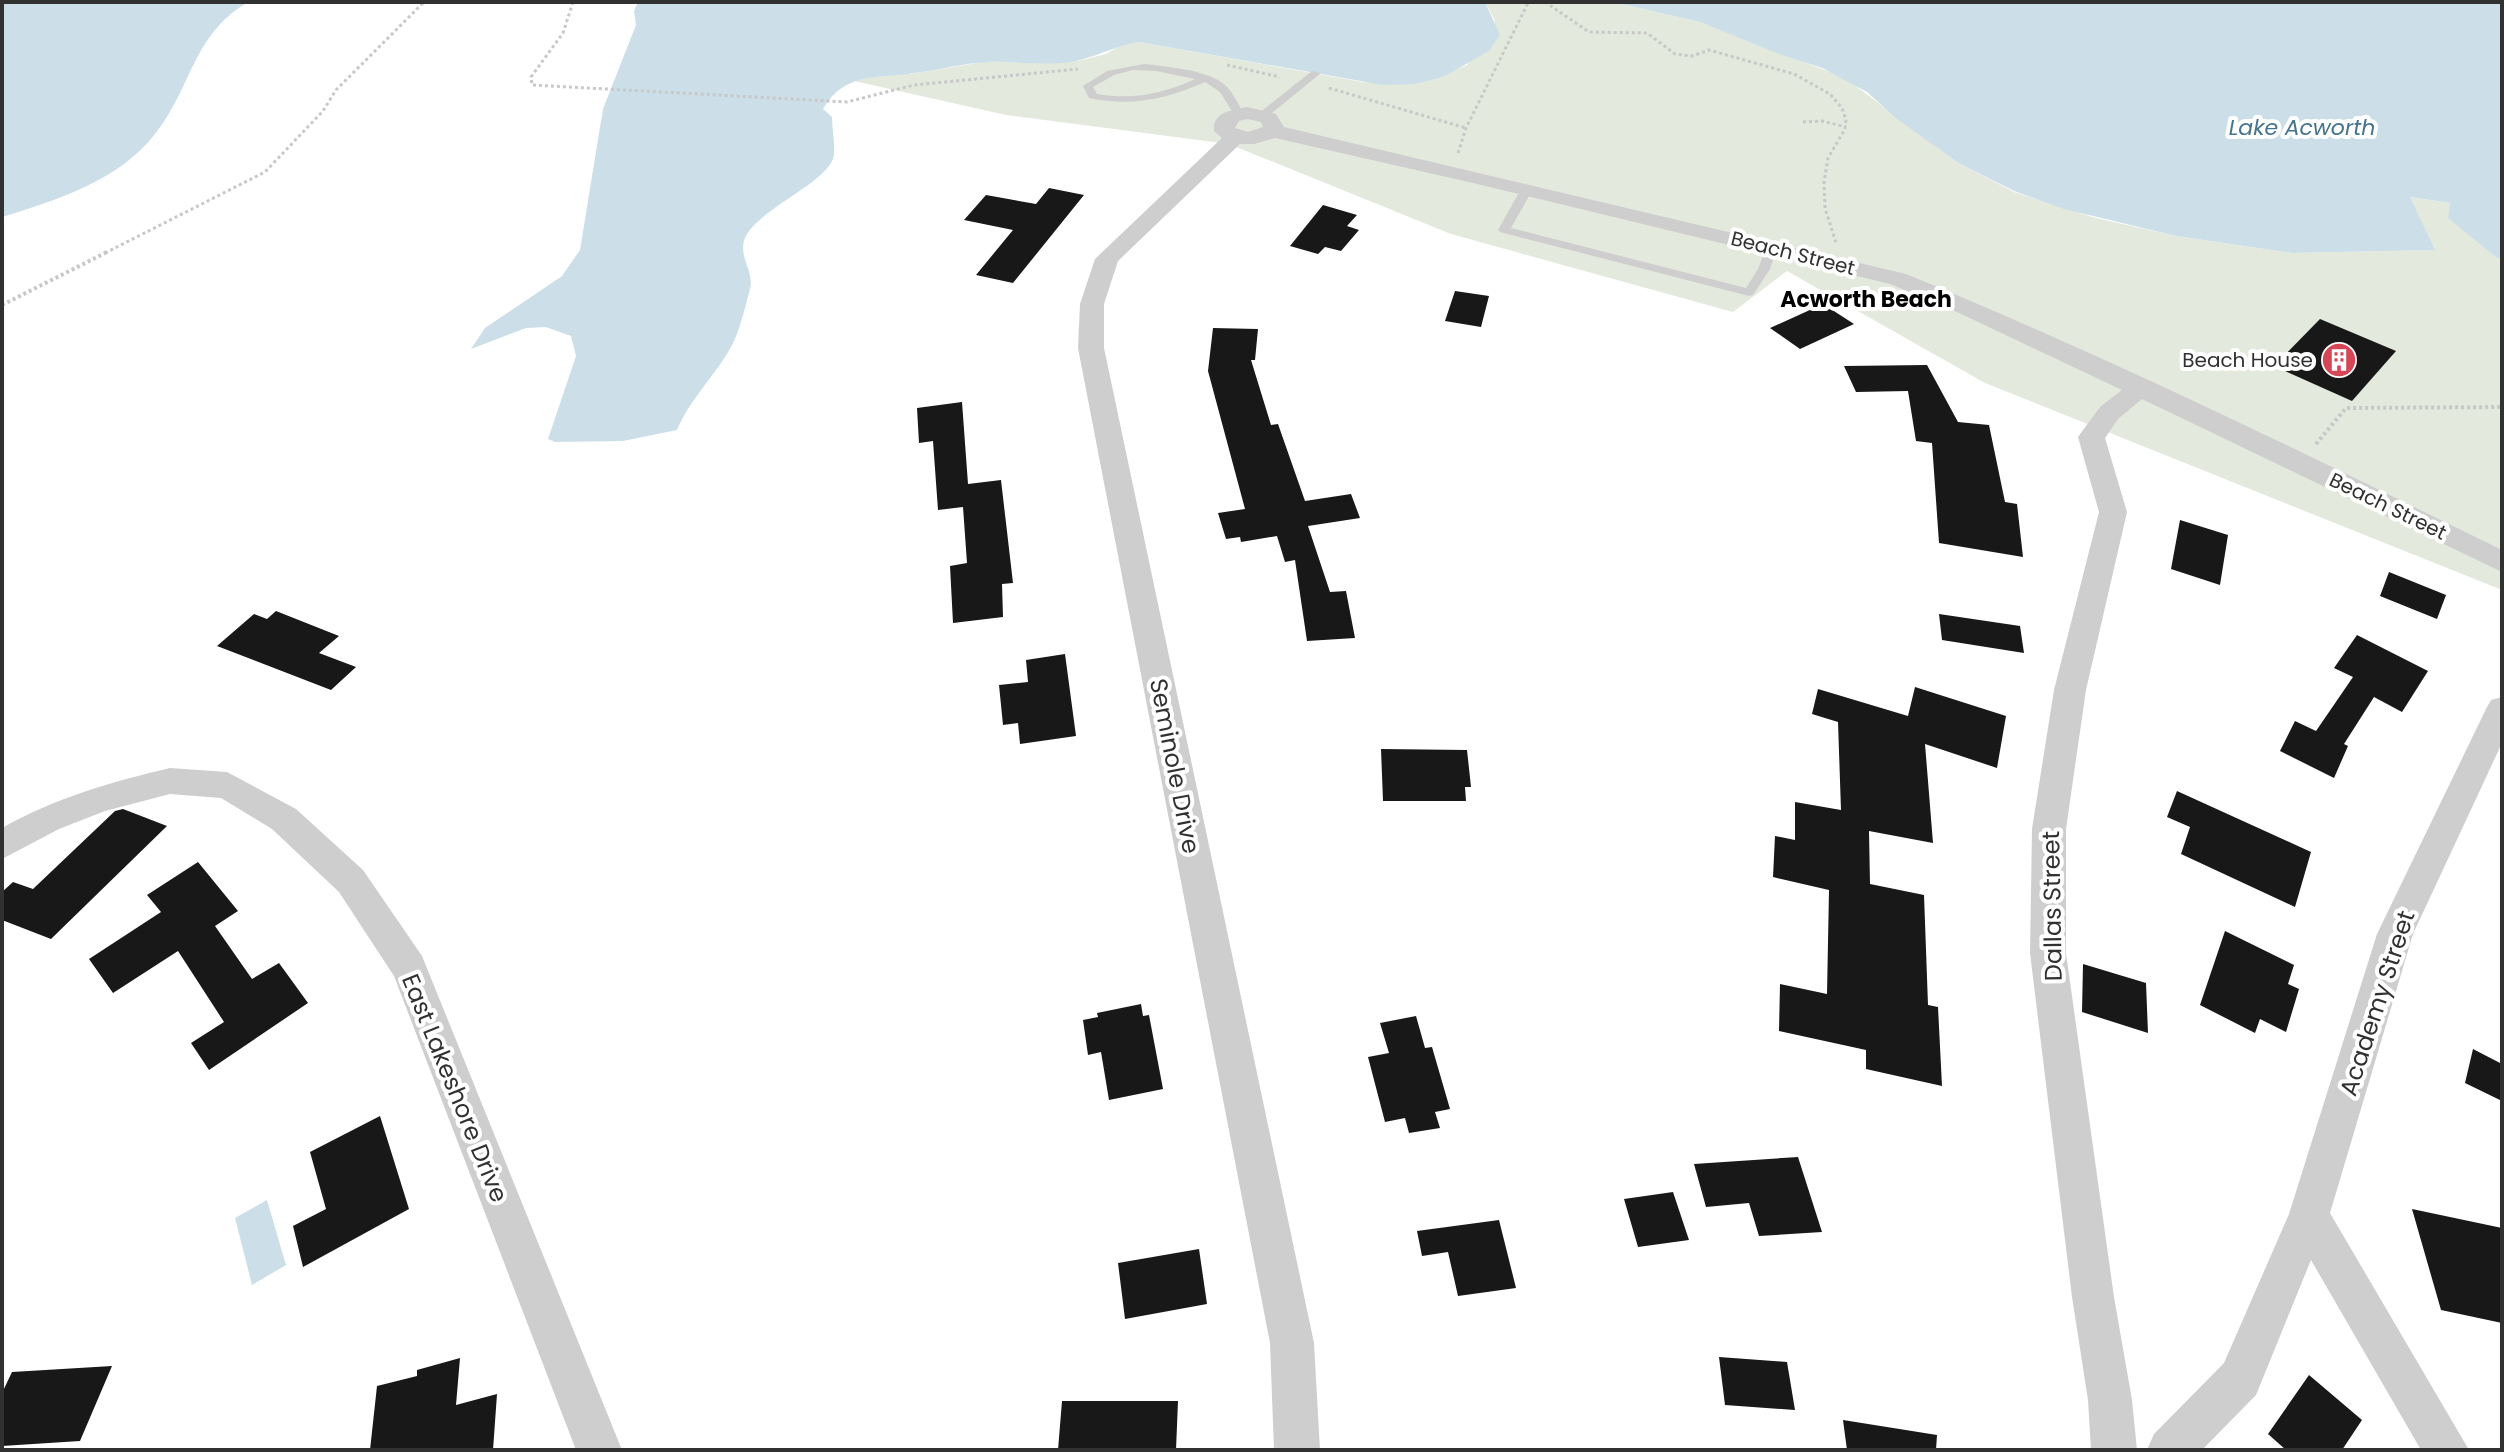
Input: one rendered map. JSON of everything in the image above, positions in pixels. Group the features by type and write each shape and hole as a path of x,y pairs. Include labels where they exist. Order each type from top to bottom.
{"street":[{"name":"Beach Street","path":"1268,123 1455,172 1898,279 1966,307 2307,466 2502,562"},
{"path":"1237,125 1252,139 1268,123"},
{"name":"Seminole Drive","path":"1237,125 1107,259 1092,304 1091,348 1292,1343 1297,1450"},
{"name":"Dallas Street","path":"2114,1450 2110,1400 2090,1282 2048,953 2049,829 2070,690 2113,512 2110,488 2096,461 2091,437 2109,413 2139,389"},
{"name":"Academy Street","path":"2170,1450 2240,1379 2309,1216 2395,934 2502,709"},
{"name":"East Lakeshore Drive","path":"2,845 47,819 101,798 170,781 227,785 284,819 351,881 409,968 599,1450"},
{"path":"2309,1216 2446,1450"}],"lane":[{"path":"1204,79 1177,92 1142,101 1093,96 1088,86 1103,74 1125,66 1151,66 1204,79 1220,84 1237,125"},
{"path":"1268,123 1316,73"},
{"path":"1527,189 1504,230 1749,292 1764,269 1771,247"}],"path":[{"path":"2,305 265,172 323,111 336,90 424,2"},
{"path":"573,2 563,33 531,77 532,85 847,102"},
{"path":"1455,172 1466,128 1528,3 1534,2"},
{"path":"1545,2 1589,32 1647,33 1660,48 1671,53 1701,55 1709,50 1771,66 1821,88 1837,101 1845,114 1846,127 1832,148 1826,165 1824,193 1826,221 1838,246 1839,263"},
{"path":"1803,122 1822,121 1846,127"},
{"path":"2307,466 2314,446 2346,408 2502,407"}],"shaded area":[{"path":"1485,2 1613,2 1700,22 1845,78 1960,164 2014,192 2096,218 2176,236 2292,253 2434,250 2409,197 2450,203 2497,258 2502,258 2502,590 1985,383 1787,271 1733,312 1451,234 1229,144 1006,115 854,81 887,73 911,74 983,62 1078,61 1106,54 1121,45 1139,42 1363,82 1416,84 1467,65 1495,21"}],"water":[{"path":"2,2 248,2 215,30 167,116 141,150 85,187 2,217"},
{"path":"638,2 1485,2 1500,35 1489,51 1445,76 1416,84 1383,85 1139,42 1072,62 979,63 852,82 841,88 823,109 832,117 834,154 830,164 822,174 754,225 746,236 743,250 751,282 737,334 725,358 677,430 623,441 555,442 548,439 576,356 571,336 546,327 526,328 471,349 485,328 562,276 580,250 603,109 636,25 634,11"},
{"name":"Lake Acworth","path":"1613,2 2502,2 2502,258 2497,258 2448,218 2450,203 2410,197 2435,250 2292,253 2176,236 2064,209 2014,191 1960,164 1897,119 1867,92 1822,68 1700,22"},
{"path":"267,1200 286,1265 252,1285 235,1218"}],"building":[{"path":"1049,188 1084,195 1013,283 976,275 1013,230 964,220 986,195 1036,204"},
{"path":"1323,205 1357,215 1347,226 1359,230 1341,251 1325,247 1318,254 1290,246"},
{"path":"1455,291 1489,296 1481,327 1445,321"},
{"path":"1823,304 1854,324 1800,349 1770,328"},
{"name":"Beach House","path":"2320,319 2396,351 2352,401 2274,366"},
{"path":"1213,328 1258,329 1255,360 1251,360 1271,425 1278,424 1305,501 1351,494 1360,518 1308,526 1330,592 1346,591 1355,638 1307,641 1295,560 1285,562 1277,536 1241,542 1240,537 1226,539 1218,513 1245,509 1208,371"},
{"path":"1927,365 1958,422 1989,425 2005,502 2017,504 2023,557 1939,543 1932,443 1916,441 1908,391 1856,392 1844,366"},
{"path":"962,402 968,484 1001,480 1013,583 1002,584 1003,617 953,623 950,566 967,563 963,507 938,510 933,441 919,443 917,408"},
{"path":"2180,520 2228,535 2220,585 2171,569"},
{"path":"2389,572 2446,595 2437,619 2380,596"},
{"path":"276,611 339,636 319,653 356,667 331,690 217,646 254,614 267,619"},
{"path":"1939,614 2020,626 2024,653 1942,640"},
{"path":"2357,635 2428,671 2402,712 2374,697 2344,744 2348,746 2334,778 2280,751 2295,721 2316,731 2353,677 2334,668"},
{"path":"1065,654 1076,736 1020,744 1018,723 1003,725 999,685 1028,682 1026,660"},
{"path":"1915,687 2006,716 1997,768 1925,744 1933,843 1869,831 1870,884 1924,895 1928,1005 1938,1007 1942,1086 1866,1069 1866,1050 1779,1031 1780,984 1827,994 1829,890 1773,877 1775,836 1795,840 1795,802 1841,810 1838,722 1812,714 1818,689 1908,716"},
{"path":"1381,749 1467,750 1471,787 1465,787 1466,801 1383,801"},
{"path":"2177,791 2311,852 2295,907 2181,854 2190,827 2167,817"},
{"path":"123,809 167,826 51,939 2,920 2,892 13,882 33,889 115,811"},
{"path":"198,862 238,911 215,926 252,979 279,963 308,1003 209,1070 191,1043 224,1022 178,951 113,993 89,959 161,912 147,895"},
{"path":"2225,931 2294,965 2288,984 2299,989 2286,1032 2260,1019 2255,1033 2200,1005"},
{"path":"2083,964 2146,983 2148,1033 2082,1012"},
{"path":"1141,1004 1143,1016 1149,1015 1163,1089 1109,1100 1101,1052 1088,1055 1083,1020 1098,1017 1097,1013"},
{"path":"1416,1016 1425,1048 1432,1047 1450,1109 1435,1112 1440,1128 1409,1133 1405,1118 1385,1122 1368,1057 1389,1053 1380,1023"},
{"path":"2473,1049 2502,1064 2502,1101 2465,1083"},
{"path":"380,1116 409,1209 303,1267 293,1226 326,1209 310,1152"},
{"path":"1798,1157 1822,1232 1759,1236 1749,1203 1706,1207 1694,1164"},
{"path":"1673,1192 1689,1240 1638,1247 1624,1199"},
{"path":"2412,1209 2502,1228 2502,1323 2441,1310"},
{"path":"1499,1220 1516,1288 1458,1296 1448,1252 1422,1256 1417,1231"},
{"path":"1199,1249 1207,1304 1125,1319 1118,1263"},
{"path":"1719,1357 1787,1362 1795,1410 1725,1405"},
{"path":"460,1358 456,1405 497,1394 493,1450 370,1450 377,1386 417,1376 417,1370"},
{"path":"112,1366 80,1441 2,1446 2,1393 12,1372"},
{"path":"2309,1375 2362,1420 2342,1450 2286,1450 2268,1434"},
{"path":"1062,1401 1178,1401 1176,1450 1058,1450"},
{"path":"1843,1420 1937,1435 1936,1450 1847,1450"}],"place":[{"name":"Beach House","path":"2339,360"}],"district":[{"name":"Acworth Beach","path":"1866,299"}]}
